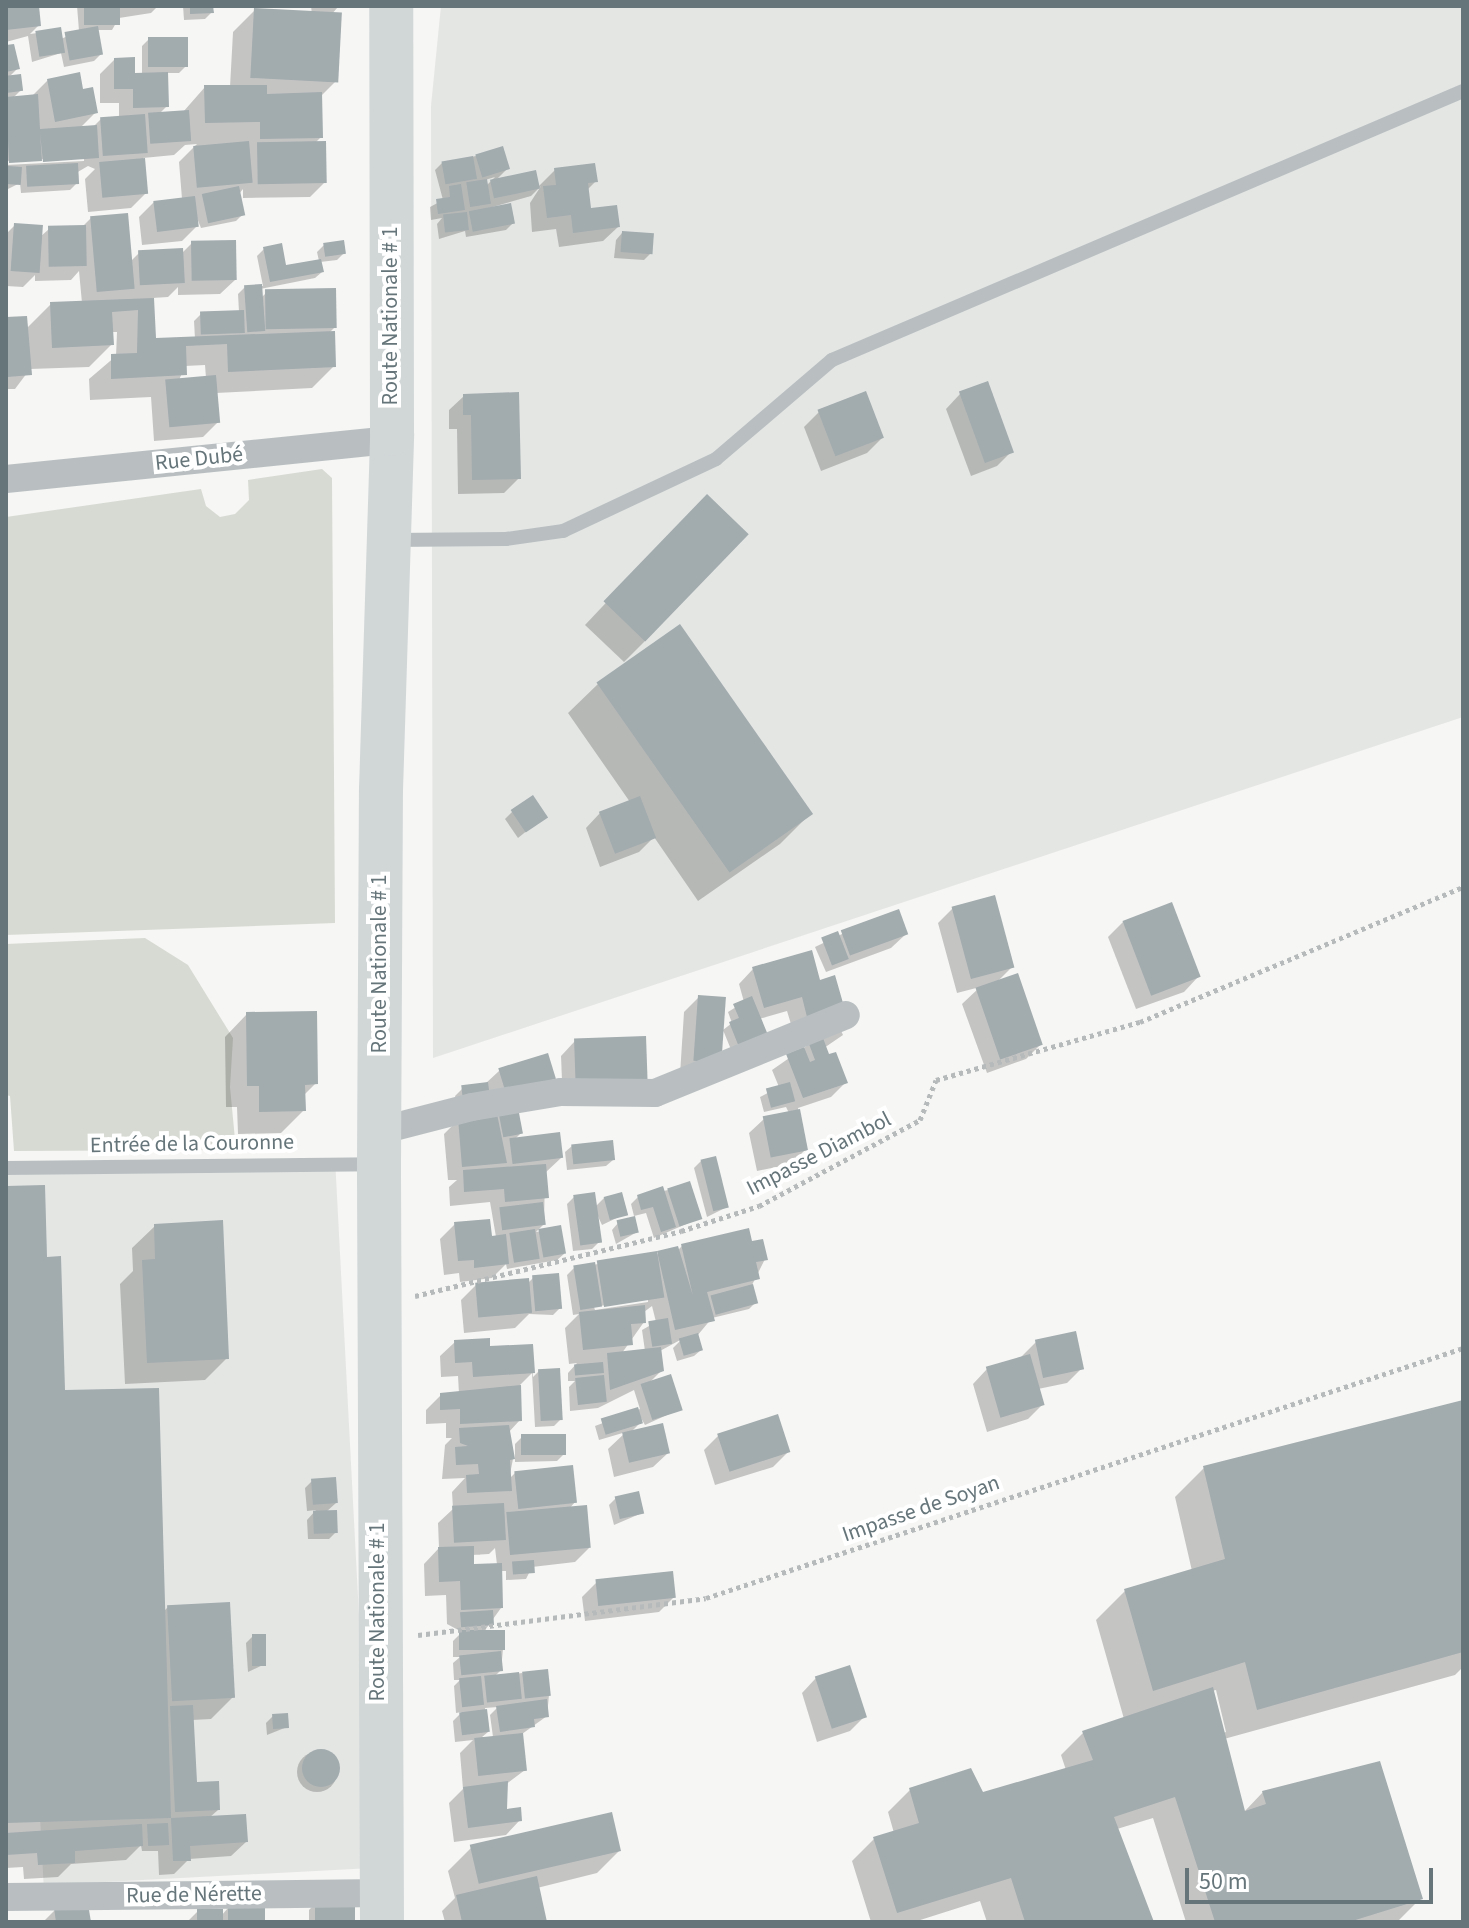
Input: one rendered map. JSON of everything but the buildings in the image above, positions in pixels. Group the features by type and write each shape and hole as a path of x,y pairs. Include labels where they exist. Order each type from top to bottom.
{"main road":[{"name":"Route Nationale # 1","path":"382,1907 377,1640 378,1306 391,440 391,6"}],"street":[{"name":"Rue Dubé","path":"6,479 391,440"},
{"path":"379,1148 472,1107 561,1092 655,1093 846,1015"},
{"name":"Rue de Nérette","path":"6,1897 382,1907"}],"lane":[{"path":"389,541 506,539 563,531 716,459 832,360 1463,91"},
{"name":"Entrée de la Couronne","path":"6,1168 379,1148"}],"path":[{"name":"Impasse Diambol","path":"378,1306 681,1231 759,1206 920,1120 936,1080 1140,1022 1463,887"},
{"name":"Impasse de Soyan","path":"377,1640 706,1598 1463,1348"}],"shaded area":[{"path":"441,6 1463,6 1463,717 433,1058 431,106"},
{"path":"322,469 332,478 335,923 6,935 6,517 201,489 206,506 220,517 235,514 249,500 248,480"},
{"path":"145,938 188,965 233,1038 230,1087 236,1150 14,1151 10,1096 6,1095 6,944"},
{"path":"335,1158 372,1868 44,1885 6,1175"}]}
